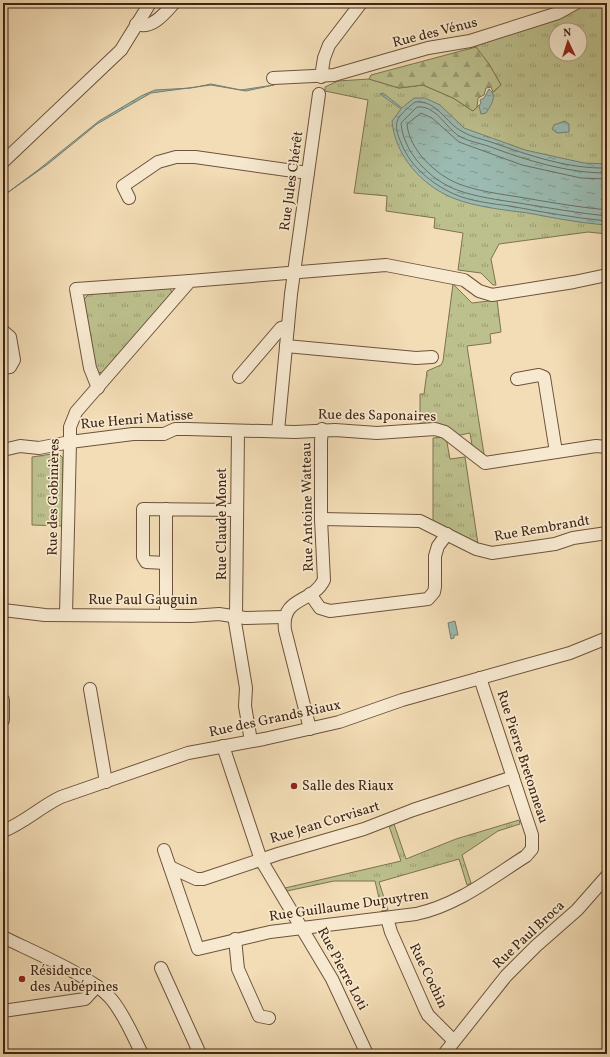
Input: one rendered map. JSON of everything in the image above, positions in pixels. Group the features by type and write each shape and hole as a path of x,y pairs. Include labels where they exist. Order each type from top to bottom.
{"street":[{"path":"3,162 120,50 150,3"},
{"path":"136,24 147,25 155,22 174,3"},
{"path":"321,77 326,52 334,38 361,3"},
{"name":"Rue des Vénus","path":"273,78 321,77 378,64 428,48 470,41 558,12 576,3"},
{"name":"Rue Jules Chérêt","path":"278,431 294,272 319,94"},
{"path":"129,198 123,186 158,162 176,157 196,157 308,173"},
{"path":"98,388 90,368 76,289 390,265 464,280 479,291 492,295 574,282 607,275"},
{"name":"Rue des Gobinières","path":"66,615 70,427 76,412 190,281"},
{"path":"240,377 281,328 288,326"},
{"path":"3,331 9,335 14,360 10,367 3,368"},
{"path":"286,346 416,358 432,357"},
{"path":"516,379 539,375 544,377 556,452"},
{"name":"Rue Henri Matisse","path":"3,450 20,446 39,448 70,442 133,434 164,434 175,429 278,431"},
{"name":"Rue des Saponaires","path":"278,431 295,432 322,429 377,433 428,429 441,430 485,463 596,446 607,447"},
{"name":"Rue Antoine Watteau","path":"284,617 287,610 320,586 324,580 321,519 322,429"},
{"name":"Rue Claude Monet","path":"238,431 235,616 246,688 245,706 251,741"},
{"path":"166,563 146,562 143,557 143,509 237,510"},
{"path":"166,509 166,615"},
{"name":"Rue Rembrandt","path":"321,519 420,521 476,549 492,553 554,544 573,538 607,533"},
{"path":"310,594 320,608 330,611 428,599 434,592 435,587 437,550 447,534"},
{"name":"Rue Paul Gauguin","path":"3,610 38,614 66,615 219,614 235,616 284,617"},
{"path":"284,617 285,630 310,729"},
{"name":"Rue des Grands Riaux","path":"3,831 16,826 45,805 60,797 188,753 339,722 402,700 570,653 607,638"},
{"name":"Rue Pierre Bretonneau","path":"480,678 532,835 533,845"},
{"path":"90,689 106,782"},
{"path":"3,700 3,720"},
{"name":"Rue Pierre Loti","path":"223,746 261,860 332,979 367,1054"},
{"name":"Rue Jean Corvisart","path":"170,867 200,880 261,860 364,830 413,810 513,777"},
{"name":"Rue Guillaume Dupuytren","path":"170,867 198,950 235,939 302,927 387,918 429,911 450,904 526,856 533,845"},
{"path":"164,850 170,867"},
{"name":"Rue Paul Broca","path":"444,1054 519,961 577,910 607,876"},
{"name":"Rue Cochin","path":"387,918 391,932 425,1009 433,1020 454,1041"},
{"path":"3,937 88,980 106,993 121,1012 142,1054"},
{"path":"235,939 238,969 259,1016 269,1018"},
{"path":"161,968 200,1054"},
{"path":"3,1012 85,999 97,986"}],"green space":[{"path":"582,3 607,3 607,234 588,232 499,244 491,259 496,285 493,285 481,273 458,270 463,233 434,228 435,218 386,211 387,196 354,193 368,100 325,91 325,87 338,81 369,79 399,88 423,85 453,98 473,111 501,85 489,64 479,53 475,44 572,12"},
{"path":"476,47 489,64 501,85 493,92 491,87 486,88 484,95 478,98 477,107 473,111 453,98 423,85 399,88 369,79 371,75"},
{"path":"453,284 472,303 497,300 501,332 490,334 491,343 467,346 484,454 478,455 473,451 470,433 456,436 433,424 433,422 420,422 420,394 424,394 427,371 441,365 443,361"},
{"path":"170,288 172,293 104,372 97,373 92,369 82,302 91,291"},
{"path":"446,437 450,459 465,457 478,544 433,521 433,438"},
{"path":"58,453 63,458 63,526 32,525 32,457"},
{"path":"519,820 520,824 498,831 462,855 471,883 467,885 459,859 379,882 388,910 382,911 375,881 334,881 287,891 285,888 401,861 389,826 394,824 406,859 456,839"}],"water":[{"path":"211,84 241,90 274,85 246,91 211,85 196,87"},
{"path":"187,88 151,93 97,124 48,164 3,196 99,121 141,96 155,90"},
{"path":"489,89 493,95 493,101 486,113 481,114 479,106 481,103 480,100 484,98"},
{"path":"383,93 402,108 414,98 425,98 440,105 464,128 525,150 584,163 607,164 607,225 577,222 480,206 453,198 441,192 420,177 404,157 394,134 392,121 401,109 380,94"},
{"path":"565,121 569,124 569,132 557,133 552,129 554,125"},
{"path":"455,621 458,635 454,635 454,638 451,639 448,623"}],"place":[{"name":"Salle des Riaux","path":"294,786"},
{"name":"Résidence des Aubépines","path":"22,979"}]}
